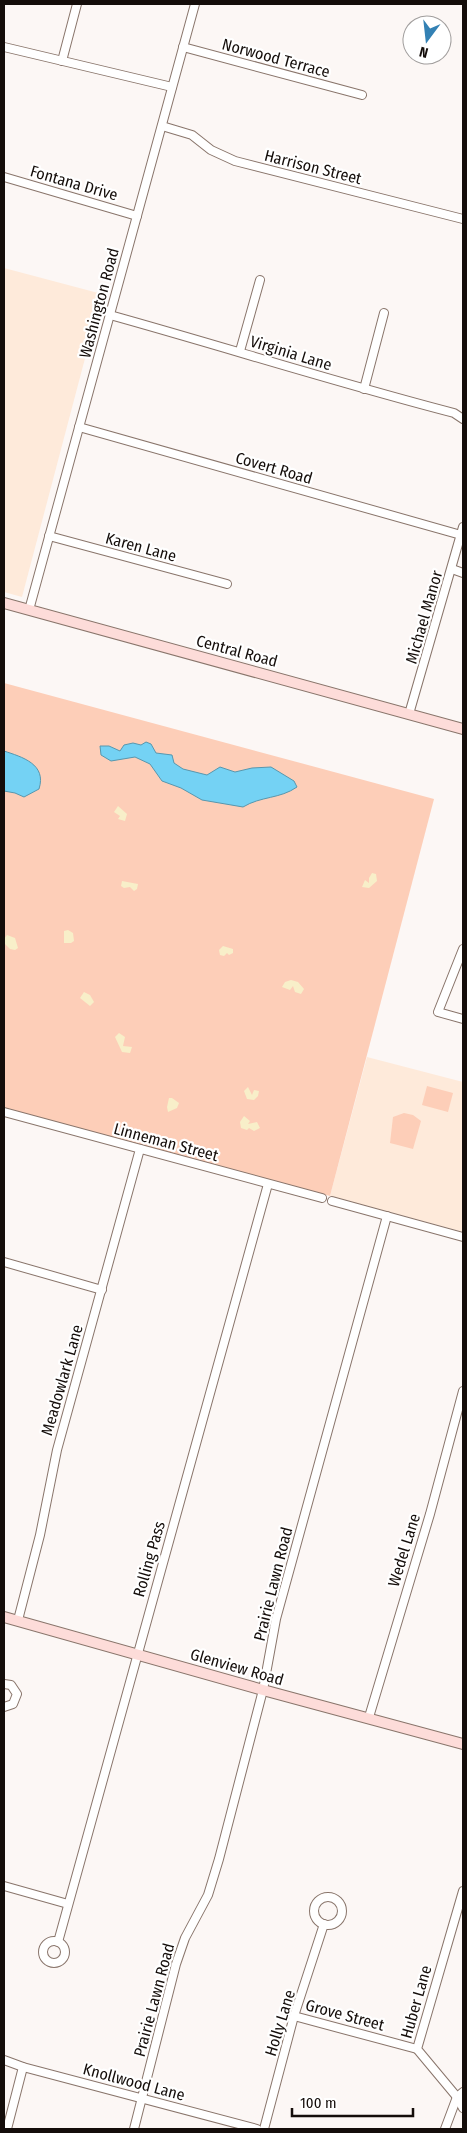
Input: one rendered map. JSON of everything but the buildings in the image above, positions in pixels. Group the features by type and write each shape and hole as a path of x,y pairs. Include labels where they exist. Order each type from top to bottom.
{"main road":[{"name":"Central Road","path":"4,603 463,729"},
{"name":"Glenview Road","path":"4,1616 263,1690 369,1717 463,1744"}],"street":[{"path":"62,61 77,4"},
{"name":"Washington Road","path":"28,610 195,4"},
{"path":"4,47 172,87"},
{"name":"Norwood Terrace","path":"184,47 362,95"},
{"name":"Harrison Street","path":"162,126 192,135 211,150 235,161 463,219"},
{"name":"Fontana Drive","path":"4,177 137,216"},
{"path":"240,351 260,280"},
{"path":"364,389 384,313"},
{"name":"Virginia Lane","path":"110,315 240,351 364,389 454,413 463,419"},
{"name":"Covert Road","path":"79,427 462,531"},
{"name":"Michael Manor","path":"410,714 462,531"},
{"name":"Karen Lane","path":"49,536 226,584"},
{"path":"452,569 463,573"},
{"path":"463,949 438,1012 463,1019"},
{"name":"Linneman Street","path":"4,1112 322,1198"},
{"name":"Meadowlark Lane","path":"18,1620 40,1535 57,1450 140,1149"},
{"name":"Rolling Pass","path":"58,1942 268,1184"},
{"path":"332,1201 463,1236"},
{"name":"Prairie Lawn Road","path":"134,2129 176,1964 186,1938 208,1895 214,1877 263,1690 276,1619 387,1216"},
{"path":"4,1262 102,1290"},
{"name":"Wedel Lane","path":"369,1717 430,1514 463,1391"},
{"path":"4,1684 11,1685 17,1694 13,1704 4,1706"},
{"path":"4,1886 68,1904"},
{"name":"Huber Lane","path":"463,1891 417,2050 460,2094 463,2108"},
{"name":"Holly Lane","path":"264,2129 294,2016 324,1924"},
{"name":"Grove Street","path":"294,2016 417,2050"},
{"name":"Knollwood Lane","path":"4,2060 23,2067 257,2129"},
{"path":"7,2129 23,2067"},
{"path":"445,2129 460,2094"}],"shaded area":[{"path":"4,268 102,294 22,597 4,592"},
{"path":"4,683 434,799 330,1196 4,1108"},
{"path":"367,1057 463,1082 463,1232 330,1196"},
{"path":"427,1086 453,1093 448,1112 422,1105"},
{"path":"404,1113 413,1115 421,1121 413,1149 390,1143 393,1117"}],"sand":[{"path":"118,806 127,814 125,821 118,819 120,816 114,812"},
{"path":"372,873 376,874 377,881 369,888 362,887 365,880 369,883"},
{"path":"122,881 138,884 137,889 134,891 130,887 124,888 121,886"},
{"path":"68,930 73,933 74,941 64,943 64,931"},
{"path":"7,935 15,938 18,948 15,950 10,949 4,943"},
{"path":"223,946 233,949 233,953 229,955 227,953 224,956 220,955 219,950"},
{"path":"291,980 298,982 304,989 301,994 295,992 293,986 290,990 282,987 285,982"},
{"path":"84,992 90,995 94,1002 90,1006 80,998"},
{"path":"119,1033 125,1037 123,1046 132,1047 130,1053 122,1052 115,1037"},
{"path":"248,1087 252,1095 254,1090 259,1091 258,1096 254,1100 247,1099 244,1091"},
{"path":"169,1098 179,1103 177,1108 168,1112 167,1107"},
{"path":"244,1116 250,1121 248,1124 257,1122 260,1128 254,1131 249,1128 247,1130 241,1128 240,1122"}],"water":[{"path":"146,742 151,744 156,753 172,755 174,763 183,769 207,775 220,767 235,772 252,768 271,767 294,781 297,787 284,794 250,803 243,807 202,800 181,788 162,781 150,764 135,757 111,761 101,755 100,746 109,746 120,751 124,745 133,743 141,745"},
{"path":"4,751 25,759 36,768 41,780 39,789 24,797 4,791"}]}
